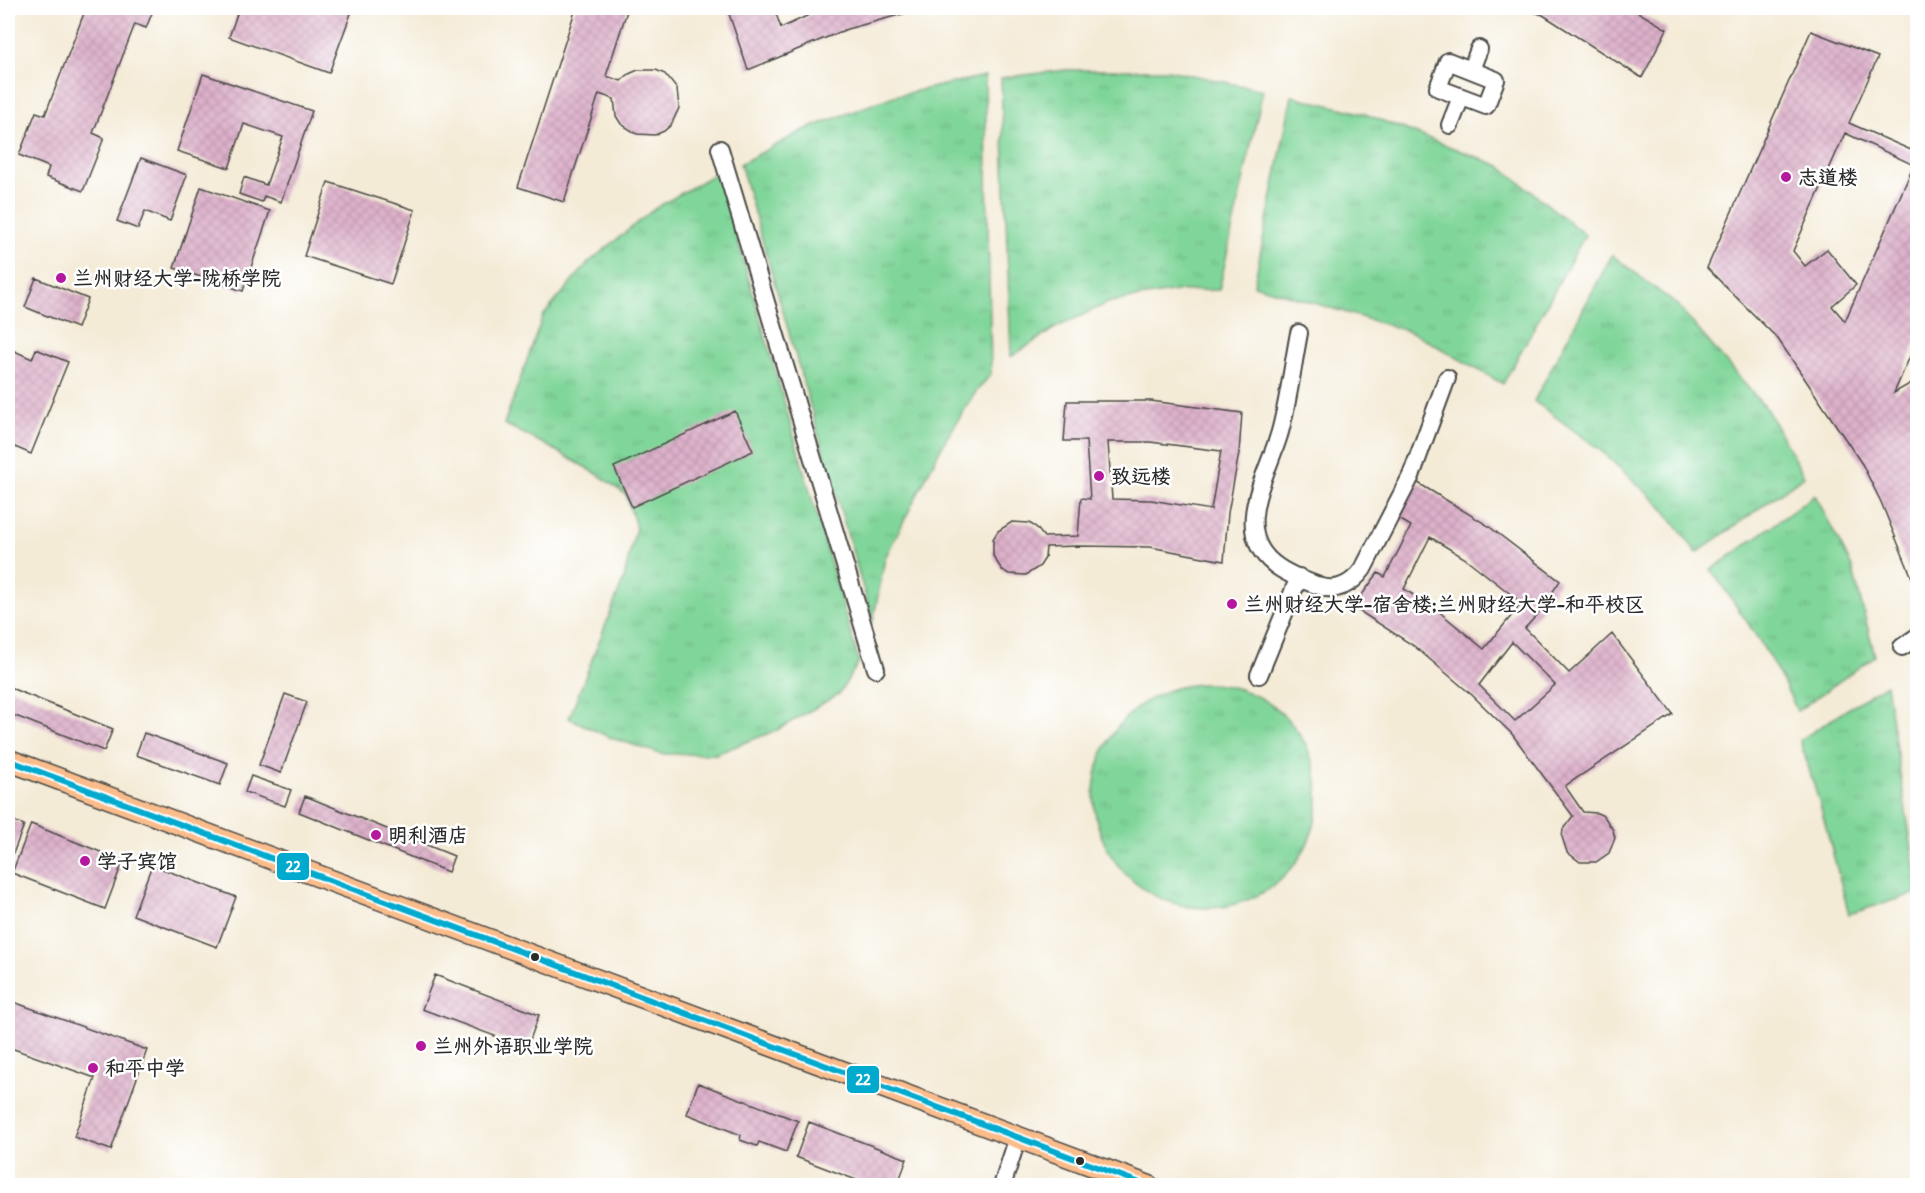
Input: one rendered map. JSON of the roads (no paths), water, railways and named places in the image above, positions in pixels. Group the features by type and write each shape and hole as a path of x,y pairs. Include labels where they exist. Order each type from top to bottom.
{"main road":[{"path":"8,760 1018,1137 1107,1178 1148,1185"}],"street":[{"path":"1471,70 1479,49"},
{"path":"1448,61 1496,80 1486,106 1461,97 1438,88 1448,61"},
{"path":"1450,124 1461,97"},
{"path":"720,149 876,669"},
{"path":"1299,333 1281,429 1254,510 1253,526 1256,541 1264,555 1275,565 1323,588 1346,585 1356,579 1363,569 1411,476 1447,378"},
{"path":"1259,675 1299,577"},
{"path":"1902,647 1917,636"},
{"path":"1002,1185 1018,1137"}],"place":[{"name":"志道楼","path":"1786,177"},
{"name":"兰州财经大学-陇桥学院","path":"61,278"},
{"name":"致远楼","path":"1099,476"},
{"name":"兰州财经大学-宿舍楼;兰州财经大学-和平校区","path":"1232,604"},
{"name":"明利酒店","path":"376,835"},
{"name":"学子宾馆","path":"85,861"},
{"name":"兰州外语职业学院","path":"421,1046"},
{"name":"和平中学","path":"93,1068"}]}
